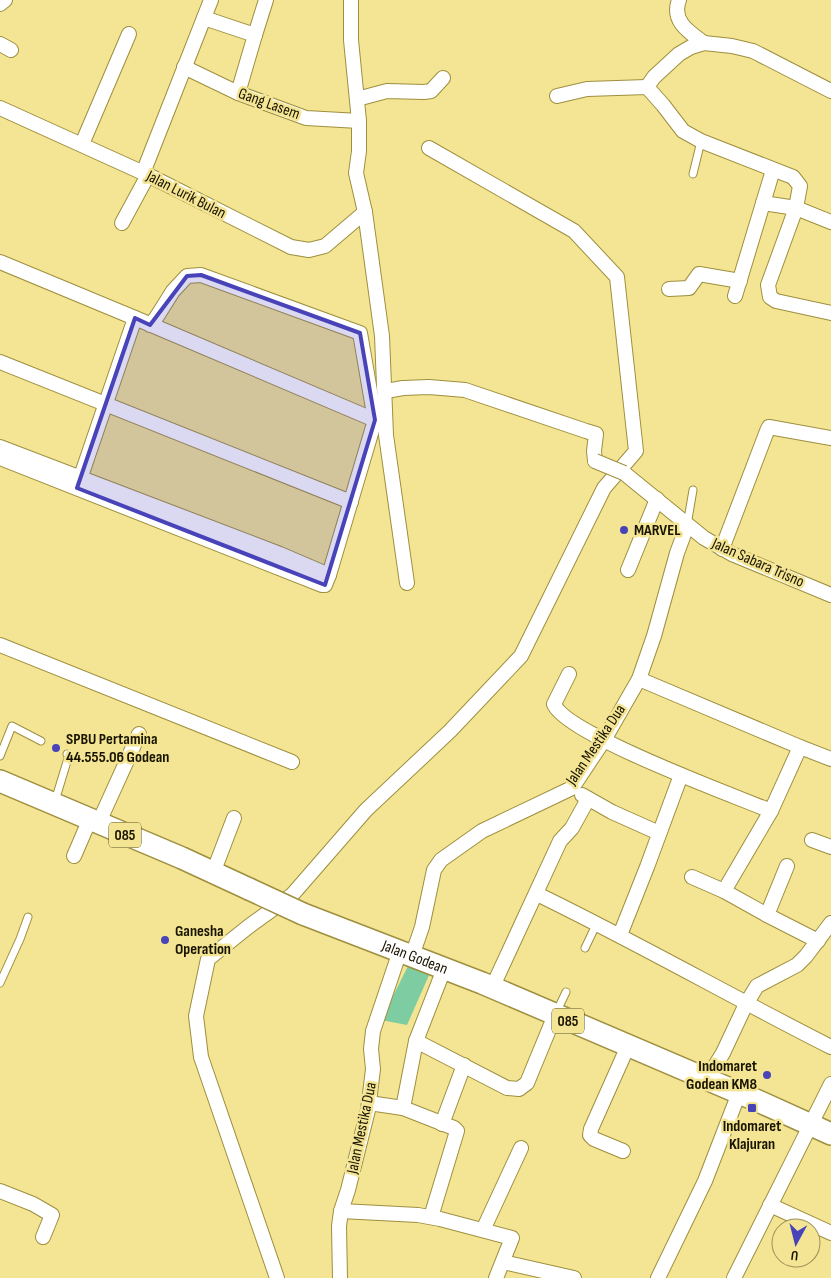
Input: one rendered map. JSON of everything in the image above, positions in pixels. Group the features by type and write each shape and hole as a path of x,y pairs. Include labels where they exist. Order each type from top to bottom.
{"main road":[{"name":"Jalan Godean","path":"0,781 182,858 303,914 492,988 831,1134"}],"street":[{"path":"0,4 5,0"},
{"path":"122,223 146,174 184,67 211,0"},
{"path":"238,93 266,0"},
{"path":"351,0 351,40 359,121 359,151 356,173 365,212 382,336 386,391 386,435 407,584"},
{"path":"678,0 677,16 679,22 704,44"},
{"path":"204,18 255,35"},
{"path":"82,144 129,34"},
{"path":"647,87 654,77 679,54 691,47 704,44 732,46 753,51 831,91"},
{"name":"Gang Lasem","path":"184,67 238,93 306,118 359,121"},
{"path":"357,99 387,91 424,92 431,90 444,78"},
{"path":"557,96 587,89 647,87 663,104 683,131 700,141 797,181 800,186 796,208 768,285 768,291 770,297 776,300 831,313"},
{"name":"Jalan Lurik Bulan","path":"0,108 146,174 291,247 309,250 325,246 365,212"},
{"path":"277,1278 200,1058 196,1016 208,958 292,895 366,810 450,731 521,656 604,488 636,451 617,277 574,231 429,148"},
{"path":"735,296 773,170"},
{"path":"763,203 796,208 831,222"},
{"path":"0,262 375,420"},
{"path":"669,289 689,288 699,274 740,280"},
{"path":"0,458 79,483 280,554 329,575 375,420 360,333 201,275 187,276 173,291 150,325"},
{"path":"79,483 135,318"},
{"path":"0,362 351,502"},
{"name":"Jalan Sabara Trisno","path":"386,391 430,387 465,390 596,434 595,461 624,473 704,538 722,549 831,595"},
{"path":"722,549 766,431 769,428 831,438"},
{"path":"0,447 79,483"},
{"path":"628,570 657,499"},
{"name":"Jalan Mestika Dua","path":"343,1277 339,1226 341,1211 364,1130 369,1104 374,1069 373,1031 406,954 422,927 434,870 441,860 482,832 579,793 609,743 639,679 654,636 677,552 687,526"},
{"path":"0,645 292,762"},
{"path":"569,674 554,704 556,710 580,728 681,775 771,811"},
{"path":"639,679 831,759"},
{"path":"74,856 139,734"},
{"path":"724,891 771,811 800,747"},
{"path":"620,935 681,775"},
{"path":"492,988 560,841 572,828 579,793 659,833"},
{"path":"213,873 234,818"},
{"path":"812,840 831,847"},
{"path":"767,915 787,866"},
{"path":"692,877 724,891 818,941"},
{"path":"537,894 597,923 746,1004 831,1047"},
{"path":"707,1079 724,1053 746,1004 757,986 797,965 831,923"},
{"path":"403,1108 416,1041 444,969"},
{"path":"416,1041 513,1090 524,1087 527,1083 555,1015"},
{"path":"623,1151 594,1139 590,1135 628,1046"},
{"path":"442,1124 464,1065"},
{"path":"734,1278 831,1084"},
{"path":"658,1278 705,1181 739,1093"},
{"path":"369,1104 403,1108 454,1128 457,1131 431,1217"},
{"path":"483,1230 521,1148"},
{"path":"0,1191 33,1204 52,1215 43,1237"},
{"path":"770,1205 831,1233"},
{"path":"341,1211 431,1217 512,1238 496,1278"},
{"path":"503,1262 574,1278"}],"lane":[{"path":"693,174 700,141"},
{"path":"687,526 693,490"},
{"path":"0,756 12,726 40,741"},
{"path":"54,804 69,756 66,754"},
{"path":"0,983 28,917"},
{"path":"585,948 597,923"},
{"path":"555,1015 566,992"}],"highlighted area":[{"path":"201,275 360,333 375,420 325,585 77,488 135,318 150,325 187,276"}],"green space":[{"path":"409,964 430,973 407,1025 381,1020"}],"place":[{"name":"MARVEL","path":"624,530"},
{"name":"SPBU Pertamina 44.555.06 Godean","path":"56,748"},
{"name":"Ganesha Operation","path":"165,940"},
{"name":"Indomaret Godean KM8","path":"767,1075"},
{"name":"Indomaret Klajuran","path":"752,1108"}]}
